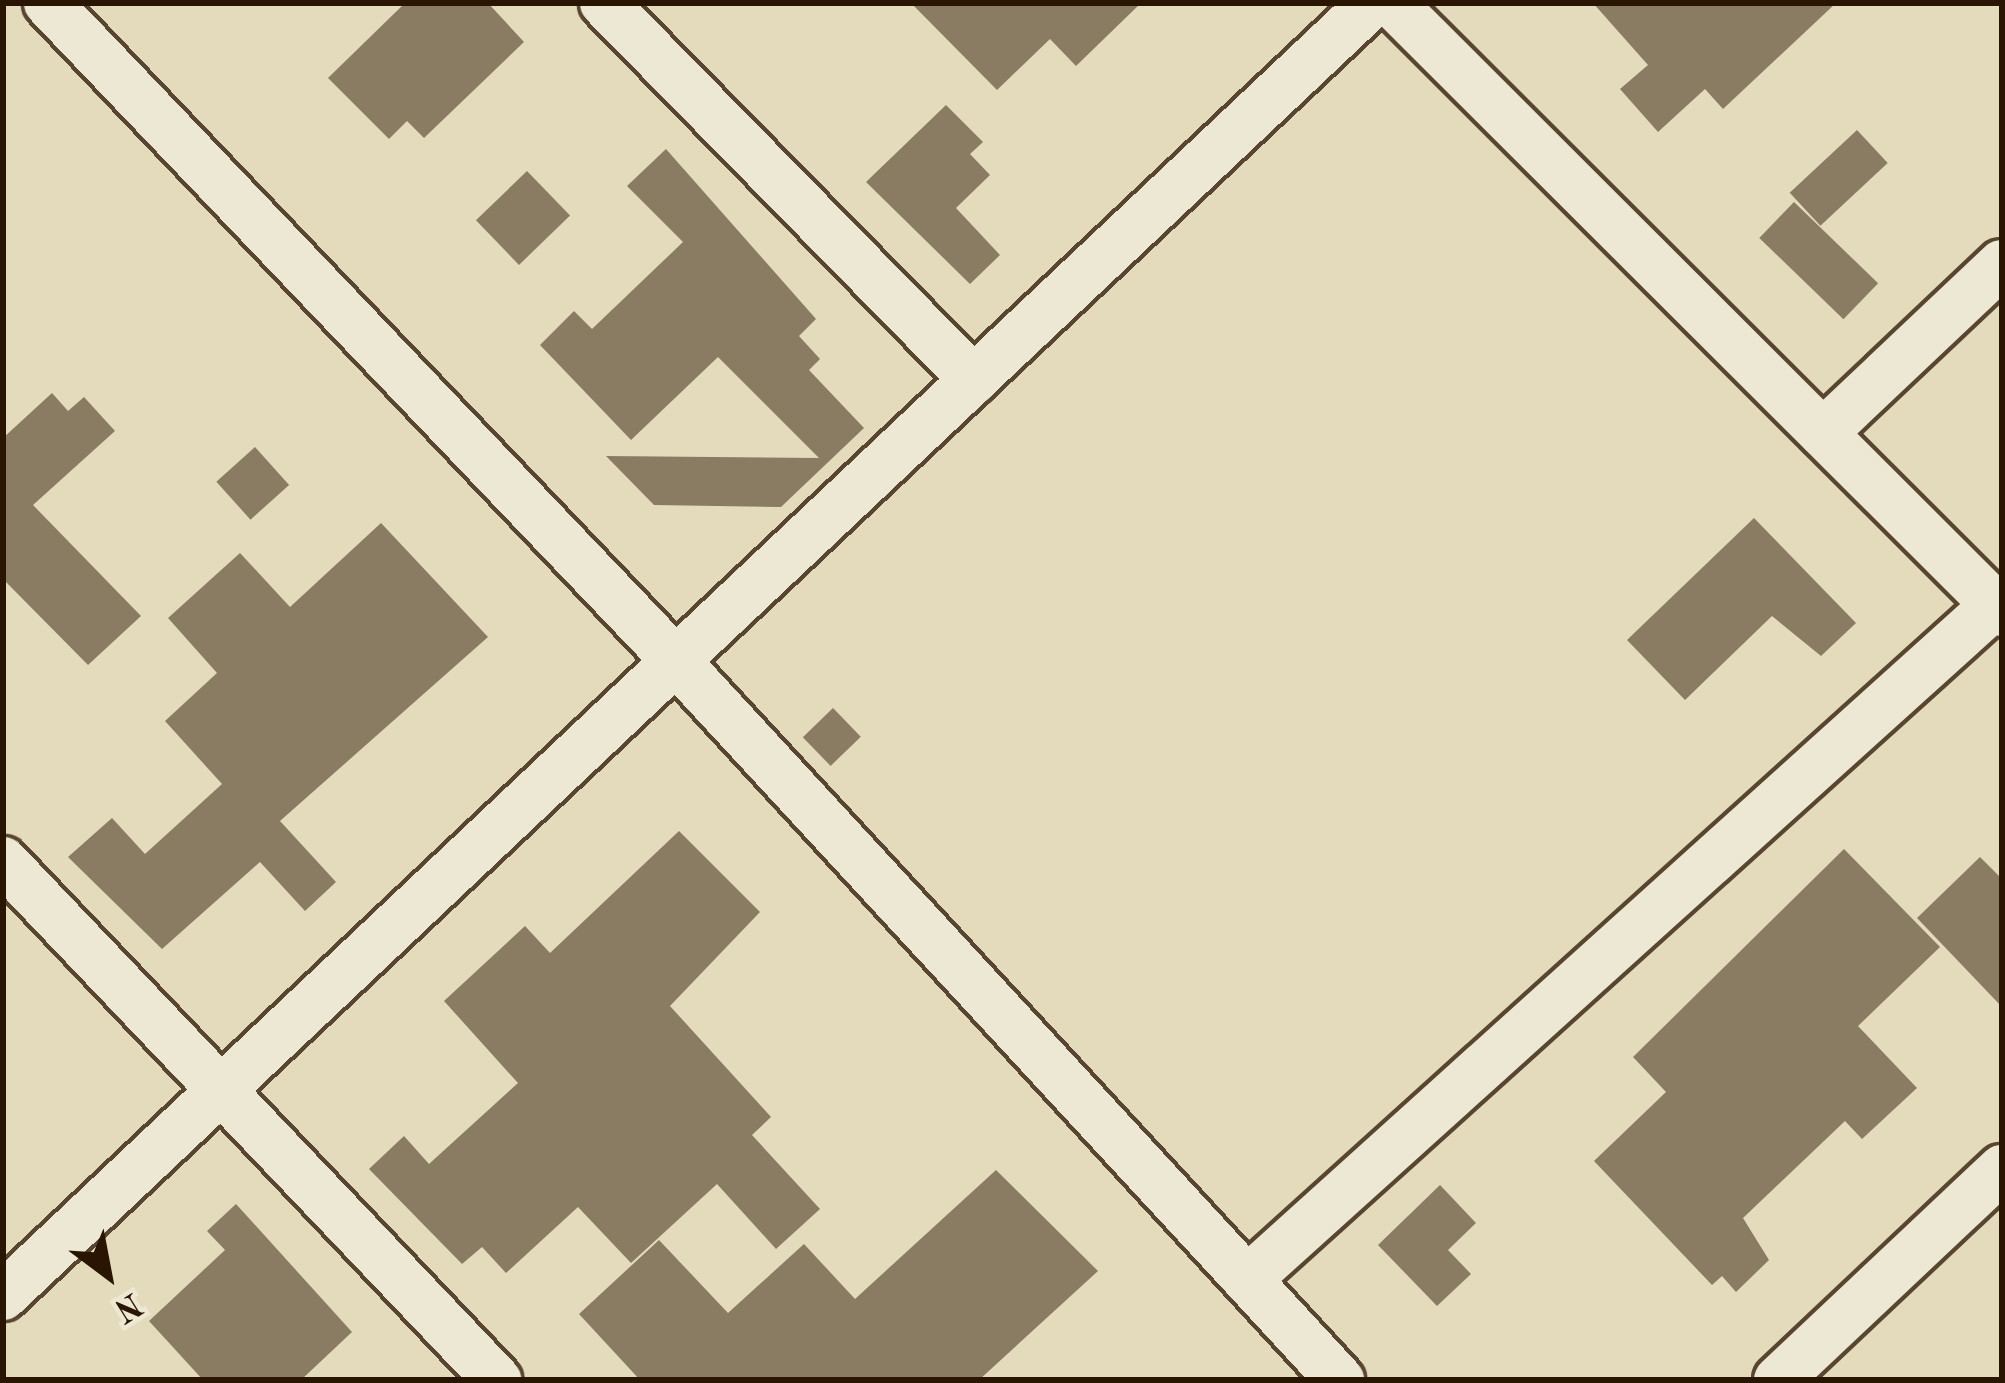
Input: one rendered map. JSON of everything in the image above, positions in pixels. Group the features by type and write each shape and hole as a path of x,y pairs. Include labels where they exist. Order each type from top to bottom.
{"street":[{"path":"48,3 676,661 1340,1380"},
{"path":"604,3 974,380"},
{"path":"3,1296 1372,3"},
{"path":"1249,1278 1999,608 1392,3"},
{"path":"1823,433 2002,263"},
{"path":"3,861 496,1380"},
{"path":"1778,1380 2002,1169"}],"building":[{"path":"405,3 488,3 524,42 424,138 407,121 389,139 328,78"},
{"path":"911,3 1141,3 1076,66 1050,39 997,90"},
{"path":"1593,3 1836,3 1723,109 1705,89 1658,132 1620,89 1648,65"},
{"path":"946,105 983,142 970,154 990,175 956,208 1000,255 970,284 866,182"},
{"path":"1857,130 1888,163 1820,226 1790,193"},
{"path":"666,149 816,319 799,336 820,359 809,370 864,428 781,507 654,505 606,456 819,458 718,357 631,440 540,345 574,311 592,329 683,242 627,186"},
{"path":"527,171 570,216 519,265 476,220"},
{"path":"1794,202 1878,283 1843,319 1759,238"},
{"path":"52,393 68,411 84,397 115,431 33,505 141,616 88,665 3,579 3,438"},
{"path":"255,447 289,485 250,520 216,482"},
{"path":"1754,518 1856,623 1821,656 1772,616 1685,700 1627,640"},
{"path":"381,523 488,637 280,821 336,882 305,911 260,862 162,949 68,857 112,818 145,854 222,784 165,721 217,673 168,618 240,553 290,607"},
{"path":"833,708 861,737 831,766 803,737"},
{"path":"679,831 760,912 670,1006 771,1117 752,1135 820,1209 776,1249 717,1184 631,1263 578,1207 506,1273 482,1247 462,1264 369,1169 404,1136 429,1164 518,1083 444,1001 525,926 550,953"},
{"path":"1844,849 1940,947 1858,1026 1917,1088 1862,1139 1845,1121 1743,1218 1769,1260 1736,1292 1722,1276 1712,1285 1594,1161 1666,1092 1633,1057"},
{"path":"1980,857 2002,879 2002,1007 1917,918"},
{"path":"996,1170 1098,1271 979,1380 640,1380 579,1314 659,1240 728,1313 804,1244 855,1299"},
{"path":"1440,1185 1476,1223 1448,1250 1471,1274 1437,1306 1378,1245"},
{"path":"236,1204 352,1332 301,1380 203,1380 149,1321 225,1250 207,1231"}]}
